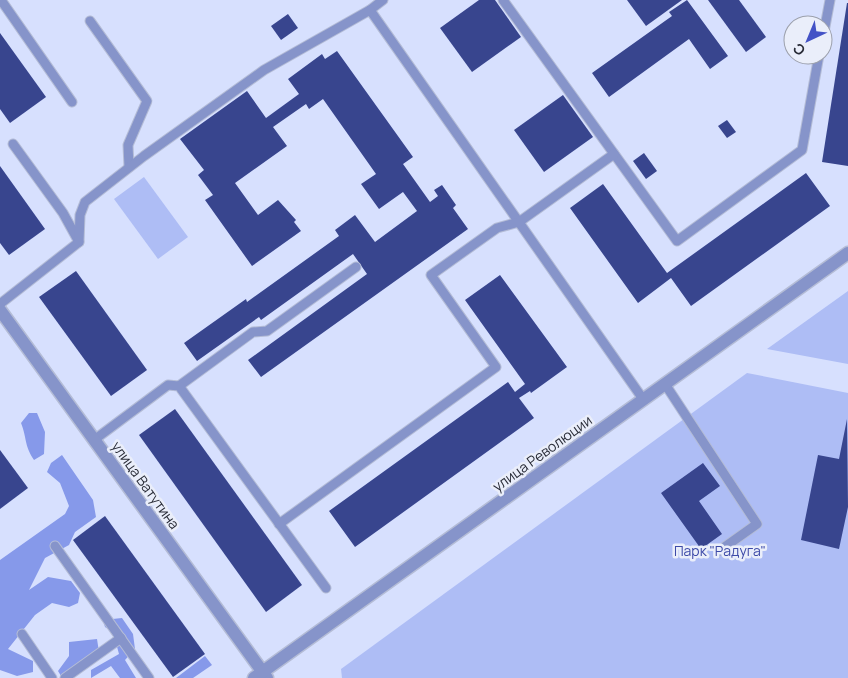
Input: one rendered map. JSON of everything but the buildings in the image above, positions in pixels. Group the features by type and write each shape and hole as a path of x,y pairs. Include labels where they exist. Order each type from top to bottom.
{"street":[{"name":"улица Революции","path":"261,676 848,253"},
{"name":"улица Ватутина","path":"0,310 261,676"}],"lane":[{"path":"1,0 72,102"},
{"path":"0,304 79,242 80,215 85,202 129,167 264,70 370,10 383,0"},
{"path":"502,0 677,241 802,150 818,65"},
{"path":"827,15 830,0"},
{"path":"370,10 643,399"},
{"path":"90,21 147,101 128,145 129,167"},
{"path":"13,144 63,213 79,242"},
{"path":"279,524 496,366 431,274 497,228 519,222 614,154"},
{"path":"94,440 168,385 179,386 253,332 267,331 356,267"},
{"path":"665,384 757,524 719,551"},
{"path":"179,386 326,588"},
{"path":"55,546 150,678"},
{"path":"22,634 52,678"},
{"path":"65,678 121,638"}],"green space":[{"path":"144,177 188,237 158,259 114,199"},
{"path":"848,291 848,364 767,349"},
{"name":"Парк \"Радуга\"","path":"747,373 848,393 848,678 342,678 341,669"}],"shaded area":[{"path":"29,413 37,413 45,432 44,454 34,460 21,423"},
{"path":"62,455 93,500 96,517 75,532 69,545 45,558 29,590 48,577 71,581 80,593 78,603 69,607 52,603 35,615 8,649 33,661 33,672 17,676 0,670 0,560 65,514 69,506 60,483 47,472 51,463"},
{"path":"122,618 133,634 135,649 125,660 136,678 120,678 111,666 91,678 91,670 119,654 113,632 105,627 103,620"},
{"path":"97,639 99,652 61,676 58,671 69,656 69,642"},
{"path":"205,656 212,665 193,678 176,678"}]}
